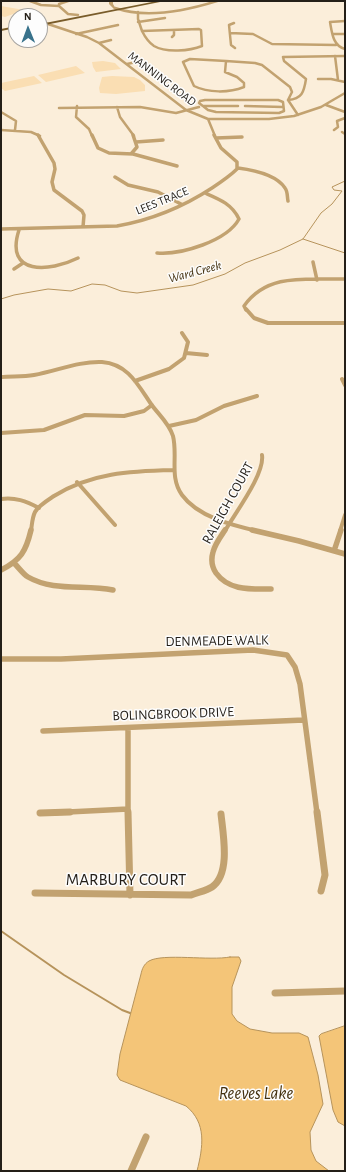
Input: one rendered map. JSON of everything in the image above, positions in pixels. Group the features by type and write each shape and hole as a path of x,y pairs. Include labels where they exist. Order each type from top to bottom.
{"highway":[{"path":"48,25 153,1"},
{"path":"48,22 106,9 126,8 163,1"},
{"path":"106,9 110,7 111,2"},
{"path":"126,8 131,12"},
{"path":"48,22 66,16 76,16"}],"street":[{"path":"30,1 41,5 59,6 59,4 68,1"},
{"path":"111,2 116,9 138,12 171,11 202,6 217,1"},
{"path":"59,6 66,16"},
{"path":"138,12 138,22 142,31 147,41 159,49 195,48 202,46 201,30 142,31"},
{"path":"138,22 165,18"},
{"path":"336,45 330,22 345,21"},
{"path":"234,22 229,25 231,45 236,48"},
{"name":"MANNING ROAD","path":"51,25 99,43 187,110 208,119 268,119 298,115 326,105 345,93"},
{"path":"76,34 118,25"},
{"path":"172,37 174,35 174,30"},
{"path":"230,33 253,34 272,44 336,45 339,48 345,49"},
{"path":"333,34 345,34"},
{"path":"99,43 111,40"},
{"path":"269,48 272,44"},
{"path":"302,49 306,45"},
{"path":"335,56 338,80"},
{"path":"288,100 298,100 302,97 306,79 284,61 283,58 345,56"},
{"path":"226,61 225,72 237,77 244,83 245,85 241,89 207,90 198,88 194,86 183,62 190,59 226,61 255,63 262,65 290,87 292,92 288,100"},
{"path":"127,64 142,61"},
{"path":"318,79 338,80 345,82"},
{"path":"241,100 242,113"},
{"path":"278,100 283,102 284,111 281,113 215,112 201,106 200,101 278,100"},
{"path":"288,100 298,115"},
{"path":"326,105 345,112"},
{"path":"59,108 77,106 146,107 176,113 201,106 284,107"},
{"path":"77,106 76,117 90,131 98,149 109,153 131,154 177,166"},
{"path":"117,107 118,114 128,125 136,142 137,146 131,154"},
{"path":"1,112 16,122 15,130"},
{"path":"334,130 338,127 336,121 345,118"},
{"path":"208,119 220,148 236,160 238,168 256,170 281,184 285,188 288,201"},
{"path":"1,130 31,132 40,136 54,163 55,169 52,182 54,190 82,211 84,215 83,227"},
{"path":"216,138 242,137"},
{"path":"136,142 163,140"},
{"name":"LEES TRACE","path":"1,229 19,230 111,226 131,223 157,215 205,193 238,168"},
{"path":"115,178 128,185 158,192 181,204"},
{"path":"157,252 166,254 190,249 226,233 236,226 239,219 234,209 223,201 205,193"},
{"path":"19,230 15,251 17,257 23,263 34,267 44,267 69,262 78,258"},
{"path":"313,262 317,280"},
{"path":"14,269 23,263"},
{"path":"345,279 276,282 262,288 248,298 244,306 254,318 268,323 345,323"},
{"path":"135,381 173,367 184,358 188,342 182,333"},
{"path":"186,353 207,355"},
{"path":"1,377 32,375 96,362 107,363 122,368 135,381 169,426 174,441 173,470 176,484 187,501 205,513 229,524 292,538 345,554"},
{"path":"342,379 345,385"},
{"path":"169,426 196,420 231,404 257,396"},
{"path":"1,433 44,430 85,415 124,416 144,410 152,405"},
{"name":"RALEIGH COURT","path":"262,455 263,462 258,476 213,550 210,560 220,579 228,585 240,588 271,589"},
{"path":"1,570 15,564 27,548 35,512 77,482 116,472 173,470"},
{"path":"77,482 115,525"},
{"path":"1,499 20,499 39,508"},
{"path":"334,551 345,515"},
{"path":"15,564 27,577 56,588 101,586 113,590"},
{"name":"DENMEADE WALK","path":"1,659 69,658 253,650 268,650 287,655 295,667 300,684 325,875 321,891"},
{"name":"BOLINGBROOK DRIVE","path":"43,731 304,720"},
{"path":"128,728 130,895"},
{"path":"40,813 128,809"},
{"name":"MARBURY COURT","path":"35,894 191,895 215,885 223,870 224,852 221,814"},
{"path":"275,993 345,992"},
{"path":"131,1171 146,1137"}],"shaded area":[{"path":"1,6 12,8 8,8 8,16 1,16"},
{"path":"103,61 115,63 121,69 96,72 92,62"},
{"path":"76,66 85,73 46,82 38,75"},
{"path":"34,76 42,83 5,91 1,88 1,83"},
{"path":"102,77 134,77 145,85 145,91 116,94 100,93 99,88"}],"water":[{"name":"Reeves Lake","path":"176,957 239,957 241,961 232,987 232,1014 237,1021 250,1029 272,1033 299,1033 308,1037 318,1075 323,1104 310,1132 311,1150 316,1161 329,1171 197,1171 201,1153 202,1136 193,1113 186,1106 120,1080 117,1075 120,1054 141,972 146,964 149,961 156,959"},
{"path":"345,1026 345,1126 338,1122 333,1110 319,1036"}],"waterway":[{"name":"Ward Creek","path":"303,239 321,213 332,204 342,191 334,190 332,187 345,181"},
{"name":"Ward Creek","path":"1,299 14,295 48,289 71,291 92,284 105,285 121,291 137,293 193,285 225,274 245,263 280,250 303,239"},
{"path":"303,239 345,253"},
{"path":"1,931 64,975 122,1010 130,1013"}]}
